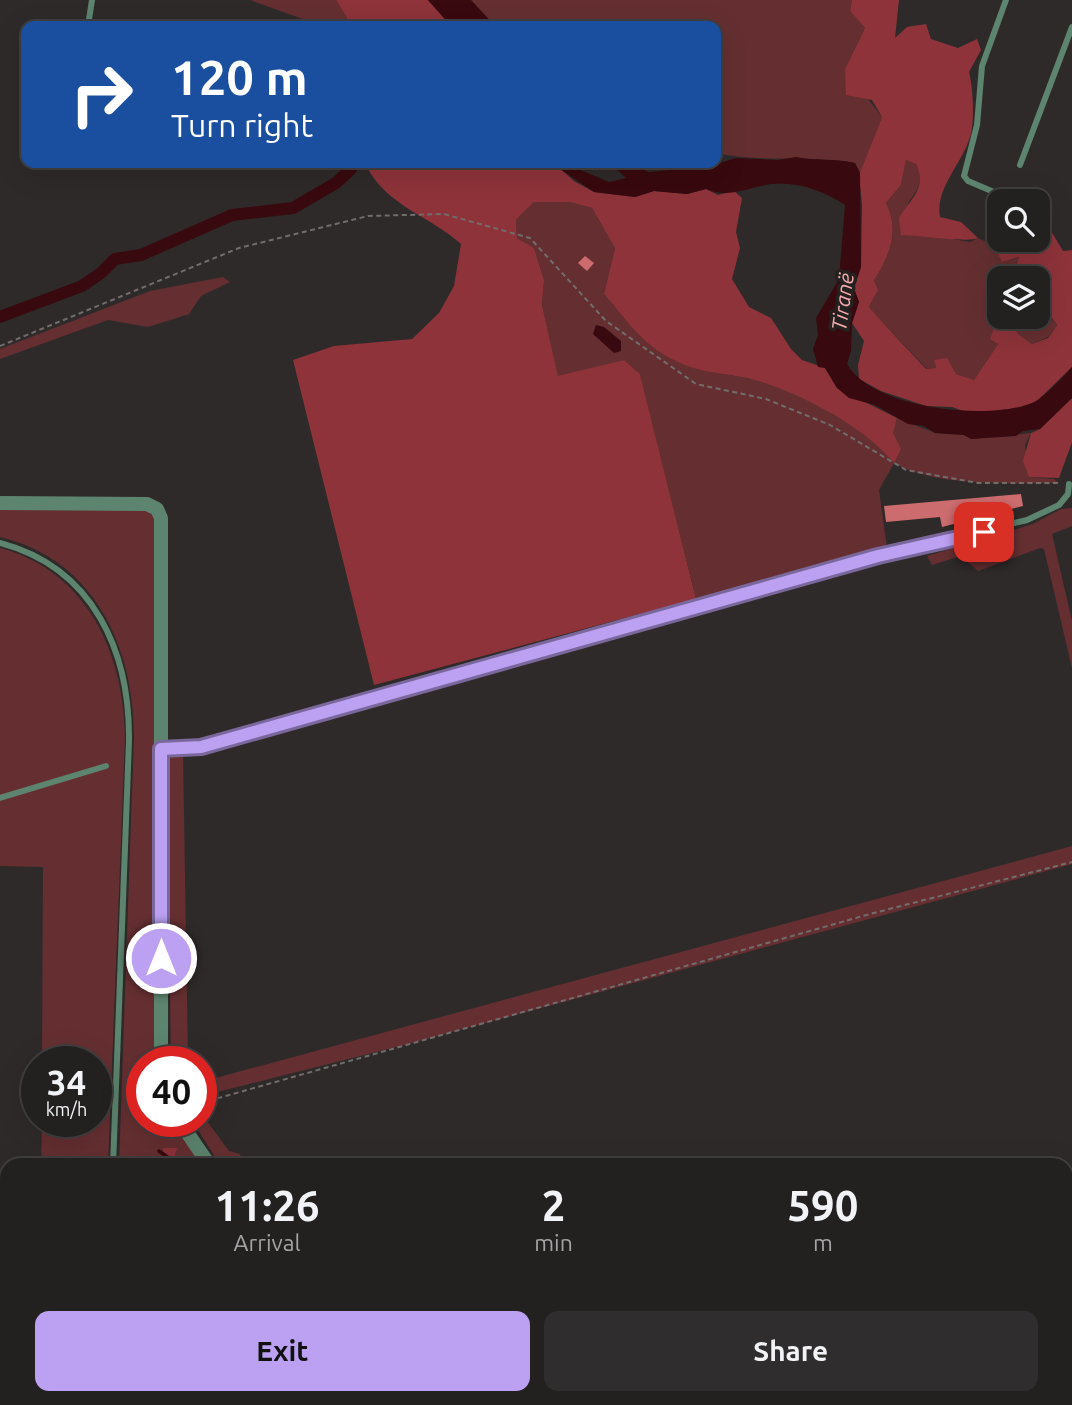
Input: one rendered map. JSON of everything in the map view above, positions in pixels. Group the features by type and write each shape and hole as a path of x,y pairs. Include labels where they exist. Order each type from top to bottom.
{"street":[{"path":"0,503 131,503 147,504 157,509 162,532 161,1046"},
{"path":"190,1137 205,1158"}],"lane":[{"path":"89,21 92,0"},
{"path":"987,189 968,181 964,176 977,125 982,66 1006,0"},
{"path":"1020,165 1072,27"},
{"path":"161,749 201,747 878,556 1027,520 1059,505 1068,494 1069,484"},
{"path":"0,543 43,562 79,592 108,630 124,673 129,741 113,1158"},
{"path":"0,798 106,765"}],"path":[{"path":"0,346 239,247 368,216 444,214 530,238 606,321 696,384 779,404 830,425 906,470 978,483 1046,483"},
{"path":"217,1098 856,918 1072,862"}],"shaded area":[{"path":"250,0 336,0 347,18 347,21 308,21"},
{"path":"336,0 428,0 447,21 347,21"},
{"path":"471,0 852,0 850,11 865,28 845,69 882,117 860,173 855,163 820,159 751,158 721,154 721,21 490,21"},
{"path":"852,0 899,0 895,38 907,27 926,24 931,39 958,48 977,39 981,50 969,72 973,105 970,137 945,186 940,206 940,217 961,222 978,238 901,235 899,218 916,192 920,180 916,164 906,160 901,185 886,203 893,233 885,262 874,280 878,290 869,307 926,369 936,368 934,360 947,358 956,374 974,380 998,344 990,339 994,329 1015,329 1032,344 1048,338 1057,325 1050,316 1050,266 1016,266 1019,257 1002,262 997,252 1050,252 1050,231 1063,251 1072,250 1072,367 1037,401 1024,407 971,414 952,407 926,406 881,391 859,379 858,365 864,341 852,323 859,302 853,288 861,267 862,205 859,175 882,117 872,100 846,95 845,69 865,28 850,11"},
{"path":"906,160 916,164 920,180 908,203 928,235 970,242 978,238 987,242 987,252 997,252 1002,262 1020,257 1017,266 987,266 987,329 994,329 998,344 974,380 956,374 934,360 936,368 927,369 869,307 878,290 874,280 885,262 893,233 886,203 901,185"},
{"path":"368,168 560,168 574,181 594,192 635,197 654,191 687,194 706,189 718,195 734,191 742,198 736,232 740,248 732,279 749,307 771,318 791,349 802,360 825,368 837,388 897,418 893,433 901,449 894,463 881,449 847,423 806,400 766,383 685,365 655,349 604,294 615,248 592,208 569,202 534,202 516,220 517,238 534,248 544,280 542,305 558,376 624,360 640,374 696,599 374,685 293,360 334,346 412,339 439,313 454,286 461,244 397,201"},
{"path":"534,202 569,202 592,208 615,248 604,294 655,349 684,364 785,390 846,422 881,449 894,463 879,490 887,548 696,599 640,374 624,360 558,377 542,305 544,280 534,248 517,238 516,220"},
{"path":"223,277 230,282 201,296 189,314 148,327 108,320 0,359 0,349 150,291"},
{"path":"1050,317 1057,325 1048,337 1032,344 1015,329 1050,329"},
{"path":"1072,398 1072,442 1059,478 1029,477 1023,461 1031,433 1040,429"},
{"path":"897,418 935,433 964,435 971,439 1031,433 1025,445 1029,477 1054,479 1059,483 952,480 911,471 894,463 892,433"},
{"path":"1072,508 1072,526 1052,534 1072,621 1072,668 1044,549 1040,548 978,571 961,556 932,565 927,556 1033,524 1061,509"},
{"path":"0,510 145,510 152,514 156,522 155,1046 126,1046 126,1137 185,1137 200,1158 119,1158 134,736 132,703 126,670 102,611 84,586 61,565 33,548 0,537"},
{"path":"0,548 31,559 57,576 78,597 96,621 109,648 118,677 125,739 112,1065 112,1046 42,1046 43,867 0,866"},
{"path":"183,753 188,1046 171,1046 169,756"},
{"path":"1072,846 1072,864 408,1044 217,1092 217,1078"},
{"path":"217,1135 229,1151 240,1154 241,1158 216,1158 202,1137 217,1137"},
{"path":"42,1137 109,1137 108,1158 41,1158"},
{"path":"164,1148 177,1148 174,1158 160,1158"}],"water":[{"path":"428,0 471,0 490,21 447,21"},
{"name":"Tiranë","path":"796,157 855,163 860,173 861,267 854,288 859,302 852,323 851,351 847,364 860,379 880,392 905,401 933,407 988,411 1037,401 1072,367 1072,398 1040,429 1023,431 1016,436 971,439 964,435 935,433 924,426 908,424 875,405 849,398 837,388 825,368 818,367 813,349 818,335 816,318 839,279 845,205 810,188 781,183 730,193 706,189 687,194 654,191 635,197 594,192 558,168 575,168 609,182 626,178 615,168 640,168 648,172 721,168 721,163 736,158 777,160"},
{"path":"596,325 604,327 621,341 621,351 614,353 593,334"}],"building":[{"path":"585,256 594,263 587,271 578,263"},
{"path":"1021,494 1023,506 942,527 940,517 886,522 884,506"}],"waterway":[{"path":"0,317 82,286 115,259 141,255 232,215 293,208 336,183 351,169"},
{"path":"159,1151 169,1158"}],"route":[{"path":"161,958 161,749 201,747 878,556 984,532"}]}
